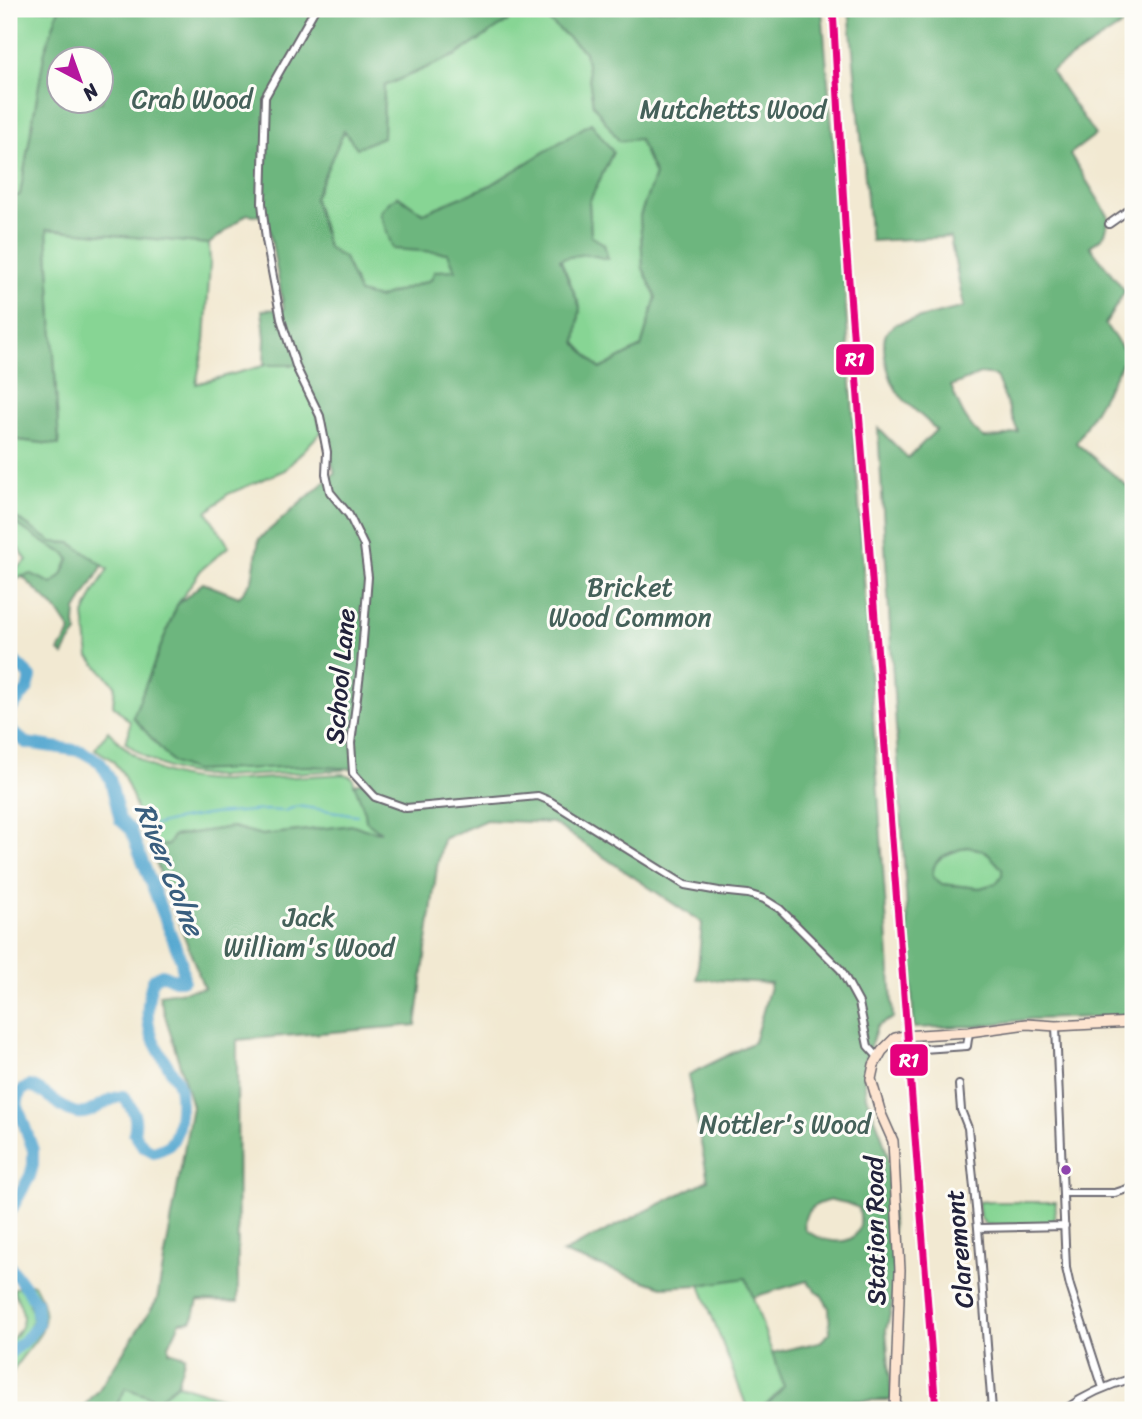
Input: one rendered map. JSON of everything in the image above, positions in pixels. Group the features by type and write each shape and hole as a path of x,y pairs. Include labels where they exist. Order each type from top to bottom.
{"street":[{"name":"School Lane","path":"315,9 265,97 262,203 281,319 297,369 320,416 327,452 326,474 330,492 349,515 363,547 369,577 351,743 353,773 375,797 406,808 538,796 685,885 748,894 764,899 780,909 841,970 859,1003 868,1046 878,1057"},
{"path":"1109,224 1133,207"},
{"path":"878,1057 889,1043 898,1037 969,1032 1027,1024 1056,1026 1133,1023"},
{"path":"1056,1026 1066,1268 1103,1388"},
{"path":"923,1049 967,1046 969,1032"},
{"name":"Station Road","path":"878,1057 871,1079 881,1114 893,1141 896,1181 900,1270 895,1410"},
{"name":"Claremont","path":"960,1085 961,1110 969,1136 992,1410"},
{"path":"1064,1193 1115,1193 1133,1188"},
{"path":"978,1228 1065,1226"},
{"path":"1064,1410 1103,1388 1133,1378"}],"green space":[{"path":"9,9 59,9 46,46 20,195 9,198"},
{"path":"59,9 526,9 456,55 384,86 383,137 357,148 344,131 314,198 328,248 344,258 359,293 378,298 431,280 435,271 455,270 448,253 393,249 380,213 388,203 398,196 423,213 491,185 591,123 613,152 589,202 591,236 604,244 608,259 585,254 560,259 580,307 576,343 600,369 641,347 656,297 643,268 640,216 655,175 639,139 619,141 593,104 585,52 535,9 822,9 842,248 893,1018 877,1026 865,1062 864,1078 866,1096 888,1156 895,1274 892,1306 886,1330 892,1400 840,1401 840,1410 756,1410 771,1401 784,1386 772,1353 820,1342 830,1333 829,1308 822,1296 807,1281 753,1297 746,1278 662,1287 562,1253 708,1180 688,1075 754,1042 771,983 697,979 702,923 553,823 486,820 443,839 416,1025 237,1040 238,1302 198,1301 191,1321 180,1322 169,1346 169,1351 185,1356 177,1384 157,1400 126,1388 114,1410 80,1410 98,1391 157,1300 192,1106 159,995 204,988 150,847 168,845 173,836 232,827 262,835 354,825 381,832 366,821 354,784 364,782 355,769 309,766 194,771 173,763 133,717 177,605 203,583 239,597 252,580 259,539 335,473 301,365 264,365 262,310 284,309 267,217 247,214 209,244 47,229 59,445 9,439 9,198 20,195 46,48 46,116 116,116 116,46 47,46","holes":["832,1200 859,1208 859,1229 853,1237 833,1241 817,1237 805,1230 807,1213 820,1203"]},
{"path":"526,9 535,9 586,52 593,105 639,139 655,175 640,216 643,268 656,297 641,347 600,369 576,343 580,307 560,258 585,254 608,258 591,236 589,202 613,152 591,123 491,185 423,214 399,196 449,253 456,271 378,298 359,293 344,258 328,248 314,198 344,131 383,137 384,86 456,55"},
{"path":"849,9 1133,9 1133,18 1051,71 1095,135 1070,154 1109,217 1104,235 1090,246 1125,291 1105,324 1127,355 1076,443 1133,491 1133,1016 1031,1019 978,1026 914,1028 878,428 908,458 936,430 896,390 885,359 885,336 896,324 964,307 950,237 871,241","holes":["980,374 996,376 1018,432 984,438 968,421 951,386","966,847 983,851 998,864 1002,875 997,883 980,888 942,884 933,877 938,860"]},
{"path":"47,229 209,244 205,341 196,384 266,365 301,365 322,431 285,470 228,494 207,512 229,546 201,570 177,605 133,717 309,766 346,768 344,770 220,777 193,774 158,764 125,742 130,722 113,705 115,685 89,657 84,615 108,569 71,543 52,542 9,513 9,439 59,444"},
{"path":"9,513 52,542 71,543 103,565 76,610 77,633 63,655 59,651 71,631 57,610 22,576 32,574 52,584 62,575 69,559 66,554 9,519"},
{"path":"9,519 48,545 67,554 69,560 62,575 52,584 30,576 9,583 9,571 12,573 27,560 19,549 9,545"},
{"path":"108,731 146,763 172,775 187,778 222,781 344,774 352,777 366,820 384,833 354,825 262,835 233,827 173,836 168,845 157,846 138,817 122,772 112,760 95,749"},
{"path":"966,847 983,851 998,864 1002,875 997,883 980,888 942,884 933,877 938,860"},
{"path":"978,1202 1056,1202 1054,1224 986,1225 980,1217"},
{"path":"746,1277 785,1386 764,1405 748,1410 700,1285"},
{"path":"25,1284 34,1284 45,1315 38,1337 15,1367 9,1381 10,1357 34,1333 41,1319 39,1302"},
{"path":"21,1286 31,1305 32,1321 25,1335 9,1350 9,1342 22,1323 22,1311 13,1289"},
{"path":"177,1384 249,1406 249,1410 114,1410 126,1387 157,1400"}],"waterway":[{"name":"River Colne","path":"9,656 31,677 27,690 9,712"},
{"name":"River Colne","path":"9,722 12,731 26,743 81,751 100,762 110,779 120,820 130,829 181,960 184,980 175,980 162,974 153,979 148,1006 153,1040 179,1087 180,1114 173,1140 168,1146 154,1152 143,1146 134,1133 134,1113 123,1096 80,1113 65,1108 29,1086 20,1092 17,1104 33,1150 33,1165 30,1176 9,1214"},
{"path":"130,828 144,828 213,814 285,811 297,806 357,815"},
{"name":"River Colne","path":"9,1265 36,1302 38,1324 9,1354"}],"transit line":[{"name":"R1","path":"833,9 846,242 936,1410"}],"park label":[{"name":"Crab Wood","path":"192,99"},
{"name":"Mutchetts Wood","path":"733,109"},
{"name":"Bricket Wood Common","path":"630,602"},
{"name":"Jack William's Wood","path":"309,932"},
{"name":"Nottler's Wood","path":"785,1124"}]}
